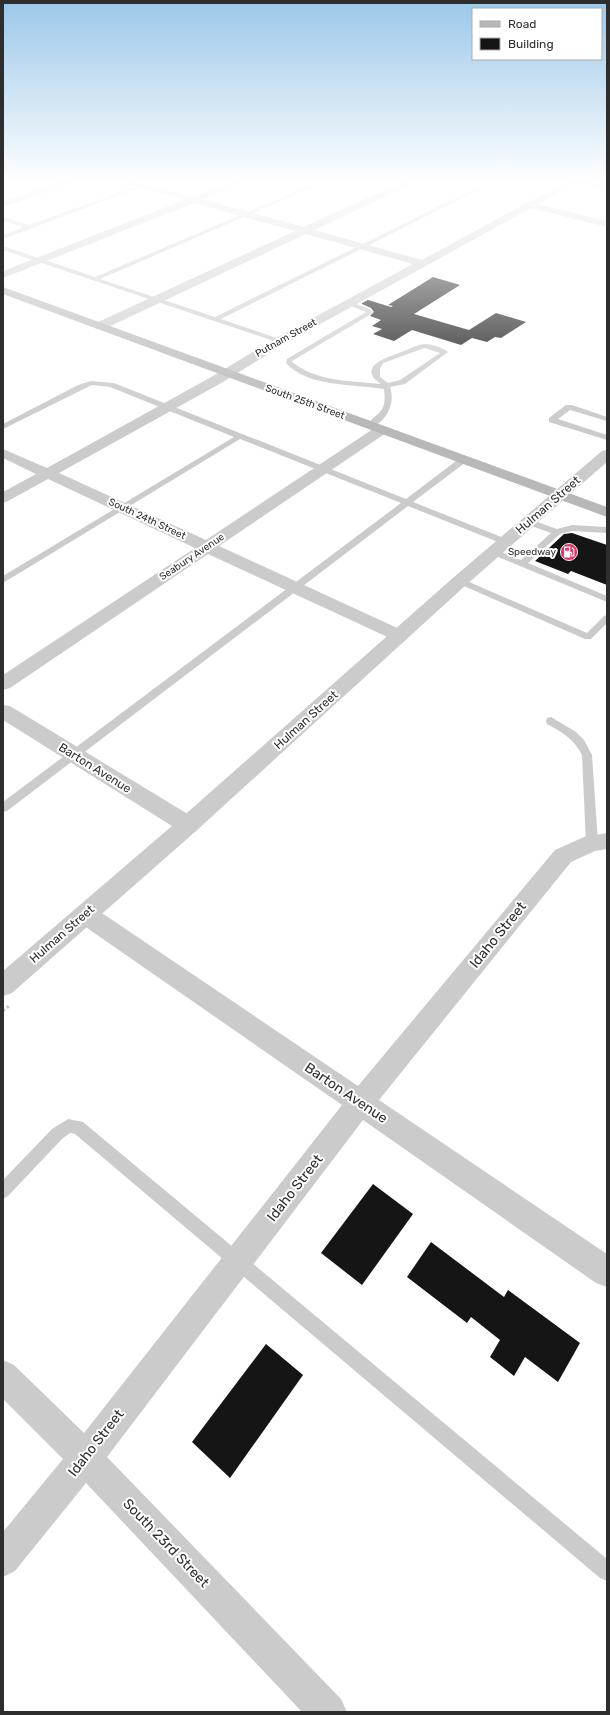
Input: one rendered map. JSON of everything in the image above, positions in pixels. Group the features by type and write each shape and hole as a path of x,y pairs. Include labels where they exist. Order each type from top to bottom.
{"main road":[{"name":"South 25th Street","path":"3,290 607,512"}],"street":[{"path":"3,276 37,262"},
{"path":"100,326 238,262"},
{"name":"Putnam Street","path":"3,498 228,373 237,366 280,341 422,263"},
{"name":"Seabury Avenue","path":"3,684 323,469 375,428"},
{"name":"South 24th Street","path":"3,453 208,546 400,636"},
{"name":"Hulman Street","path":"3,986 188,825 460,581 607,454"},
{"name":"Barton Avenue","path":"3,711 188,825"},
{"name":"Idaho Street","path":"3,1559 85,1458 360,1103 563,856 600,842"},
{"name":"Barton Avenue","path":"84,914 607,1272"},
{"name":"South 23rd Street","path":"3,1376 85,1458 328,1712"}],"lane":[{"path":"43,262 280,341"},
{"path":"95,279 134,262"},
{"path":"215,320 332,262"},
{"path":"348,303 370,312 294,356 289,360 289,364 293,368 310,376 319,378 386,386 402,382 445,352 425,346 381,362 376,367 377,378 386,386 387,388 389,402 375,428"},
{"path":"3,427 91,384 111,385 407,503 500,547 522,564 607,599"},
{"path":"607,419 569,407 552,420 607,438"},
{"path":"594,434 607,424"},
{"path":"3,580 240,436"},
{"path":"3,808 463,460"},
{"path":"529,522 557,532"},
{"path":"522,564 557,532 574,528 607,530"},
{"path":"460,581 588,637 607,618"},
{"path":"550,721 572,733 581,742 586,755 600,842"},
{"path":"3,1191 58,1134 68,1126 78,1128 607,1571"}],"building":[{"path":"433,277 460,285 414,314 469,330 496,313 526,322 501,338 495,337 487,342 472,338 461,345 412,330 394,341 373,334 382,329 372,326 381,320 370,316 374,312 371,308 362,303 368,300 391,307 393,306 388,305"},
{"path":"572,533 607,545 607,585 571,571 568,574 535,561 564,534"},
{"path":"373,1184 413,1214 362,1285 321,1253"},
{"path":"431,1242 504,1297 508,1290 580,1343 558,1382 525,1357 514,1376 490,1357 500,1340 471,1317 467,1323 407,1277"},
{"path":"266,1344 303,1375 230,1478 192,1442"}],"place":[{"name":"Speedway","path":"569,552"}]}
